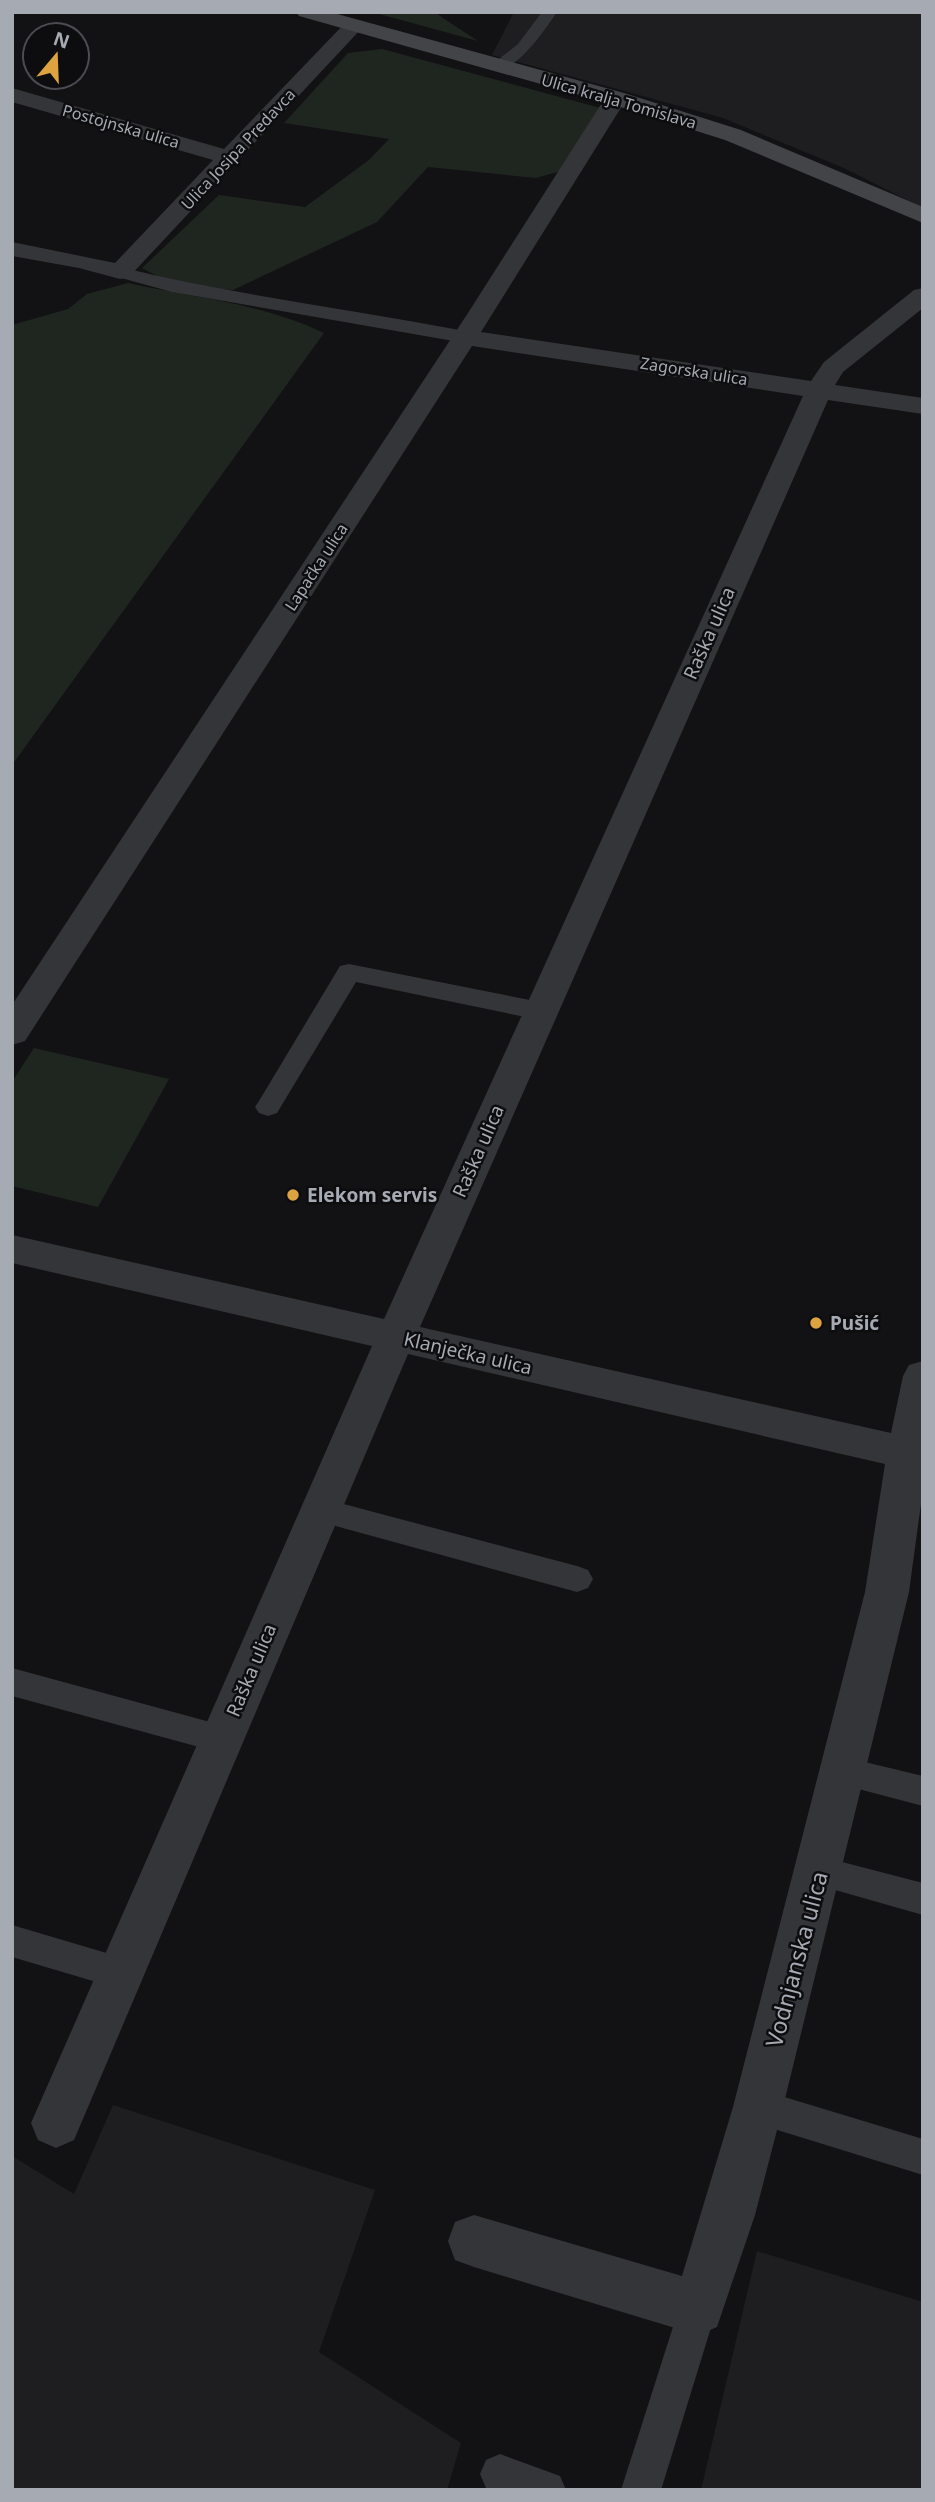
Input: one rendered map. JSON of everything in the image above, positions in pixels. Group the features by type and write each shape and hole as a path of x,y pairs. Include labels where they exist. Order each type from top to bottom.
{"street":[{"name":"Ulica kralja Tomislava","path":"306,12 616,98 733,135 923,216"},
{"name":"Ulica Josipa Predavca","path":"120,272 354,26"},
{"name":"Postojnska ulica","path":"12,95 230,158"},
{"name":"Lapačka ulica","path":"12,1033 466,337 616,98"},
{"path":"12,249 82,261 120,272"},
{"name":"Raška ulica","path":"55,2123 396,1336 819,390 833,367 923,295"},
{"name":"Zagorska ulica","path":"466,337 923,406"},
{"name":"Klanječka ulica","path":"12,1249 915,1455"},
{"name":"Vodnjanska ulica","path":"698,2308 729,2215 844,1772 887,1592 915,1455 923,1376"},
{"path":"474,2241 698,2308"}],"lane":[{"path":"500,66 523,47 550,12"},
{"path":"120,272 156,285 180,290 273,302 466,337"},
{"path":"268,1107 349,971 540,1011"},
{"path":"321,1510 577,1579"},
{"path":"12,1682 221,1739"},
{"path":"844,1772 923,1791"},
{"path":"819,1871 923,1899"},
{"path":"12,1941 120,1973"},
{"path":"758,2107 923,2157"},
{"path":"640,2490 698,2308"},
{"path":"500,2474 546,2490"}],"shaded area":[{"path":"372,12 434,12 478,41"},
{"path":"514,12 923,12 923,208 846,169 723,118 492,55"},
{"path":"382,49 604,109 561,171 536,178 428,167 377,222 233,290 174,285 142,268 219,195 305,207 369,160 389,139 284,123 348,53"},
{"path":"128,283 252,308 324,333 12,765 12,325 68,309 87,294"},
{"path":"34,1048 169,1079 98,1207 12,1186 12,1082"},
{"path":"113,2105 375,2190 319,2352 461,2443 447,2490 12,2490 12,2156 74,2194"},
{"path":"757,2251 923,2302 923,2490 701,2490"}],"place":[{"name":"Elekom servis","path":"293,1195"},
{"name":"Pušić","path":"816,1323"}]}
